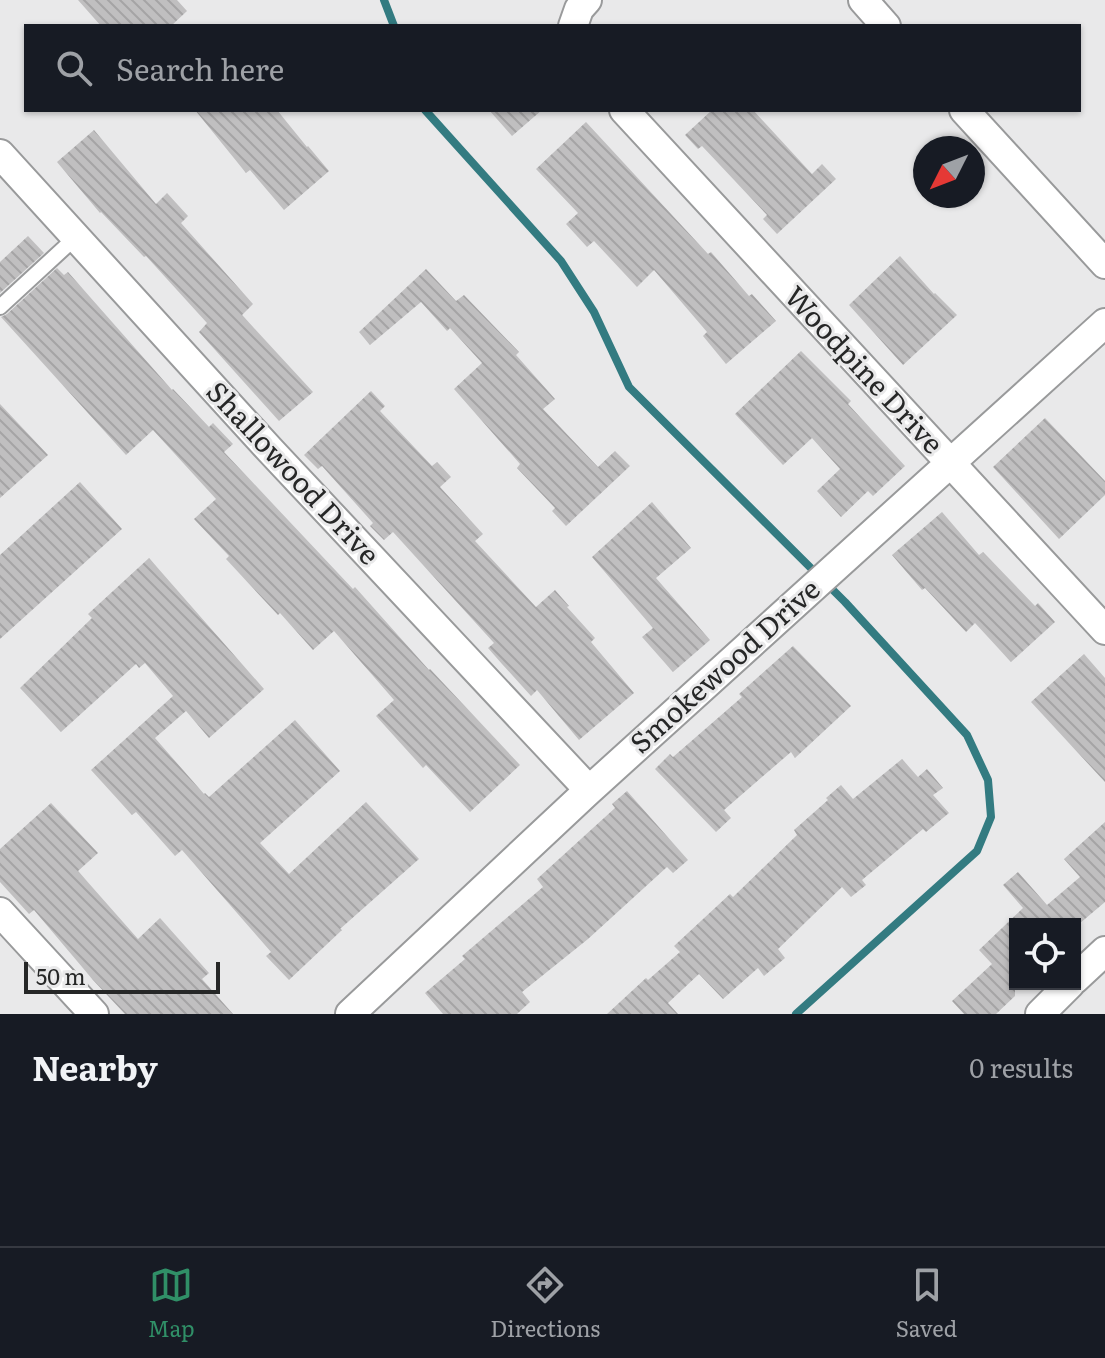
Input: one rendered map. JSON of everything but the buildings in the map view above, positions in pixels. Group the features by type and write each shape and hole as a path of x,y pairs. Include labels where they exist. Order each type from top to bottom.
{"street":[{"path":"574,24 579,9 587,0"},
{"path":"863,0 884,24"},
{"name":"Woodpine Drive","path":"626,112 1105,630"},
{"path":"966,112 1105,264"},
{"name":"Shallowood Drive","path":"0,154 270,450 589,790"},
{"name":"Smokewood Drive","path":"350,1014 589,790 1105,323"},
{"path":"3,920 94,1014"},
{"path":"1081,973 1105,951"},
{"path":"1040,1014 1064,990"}],"lane":[{"path":"0,307 76,237"}],"waterway":[{"path":"384,0 393,24"},
{"path":"427,112 561,261 594,312 629,387 845,602 967,735 988,780 991,817 977,851 796,1014"}]}
